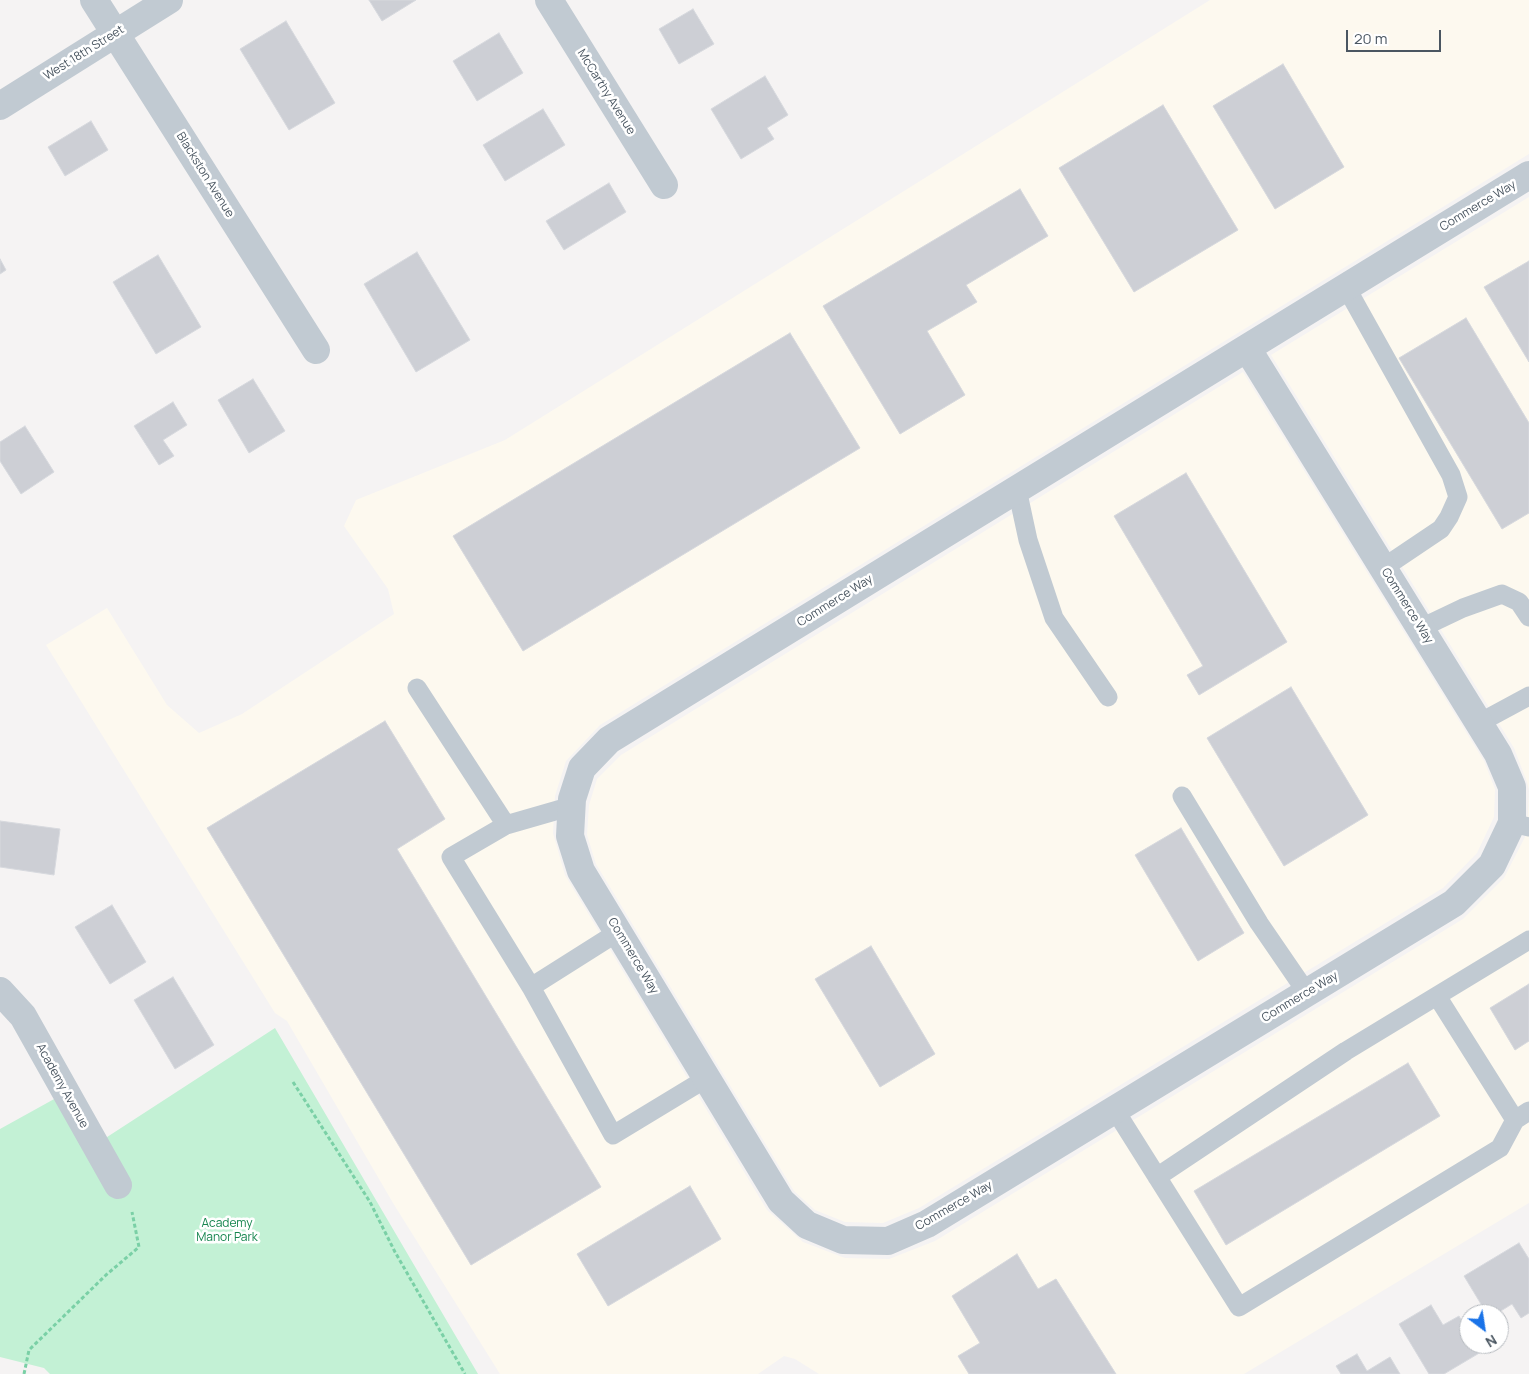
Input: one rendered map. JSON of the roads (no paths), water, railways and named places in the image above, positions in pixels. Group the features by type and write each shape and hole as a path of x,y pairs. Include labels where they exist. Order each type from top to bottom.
{"street":[{"name":"Blackston Avenue","path":"94,0 316,350"},
{"name":"West 18th Street","path":"0,106 169,0"},
{"name":"McCarthy Avenue","path":"548,0 664,185"},
{"name":"Commerce Way","path":"1247,348 1498,754 1512,787 1520,825 1492,865 1454,903 927,1224 888,1241 843,1240 807,1225 781,1201 581,871 570,836 572,806 582,768 609,740 1017,489 1529,175"},
{"name":"Academy Avenue","path":"0,991 23,1016 118,1185"}],"lane":[{"path":"1346,287 1451,475 1458,497 1441,529 1383,568"},
{"path":"1017,489 1028,540 1054,618 1108,697"},
{"path":"1421,628 1502,594 1519,602 1529,618"},
{"path":"417,688 506,825"},
{"path":"1479,723 1529,696"},
{"path":"1182,796 1259,923 1307,993"},
{"path":"572,806 506,825 451,857 531,987 613,1135 707,1078"},
{"path":"531,987 618,932"},
{"path":"1157,1177 1346,1051 1529,940"},
{"path":"1114,1110 1239,1307 1500,1148 1522,1116 1436,996"}],"park label":[{"name":"Academy Manor Park","path":"227,1231"}]}
